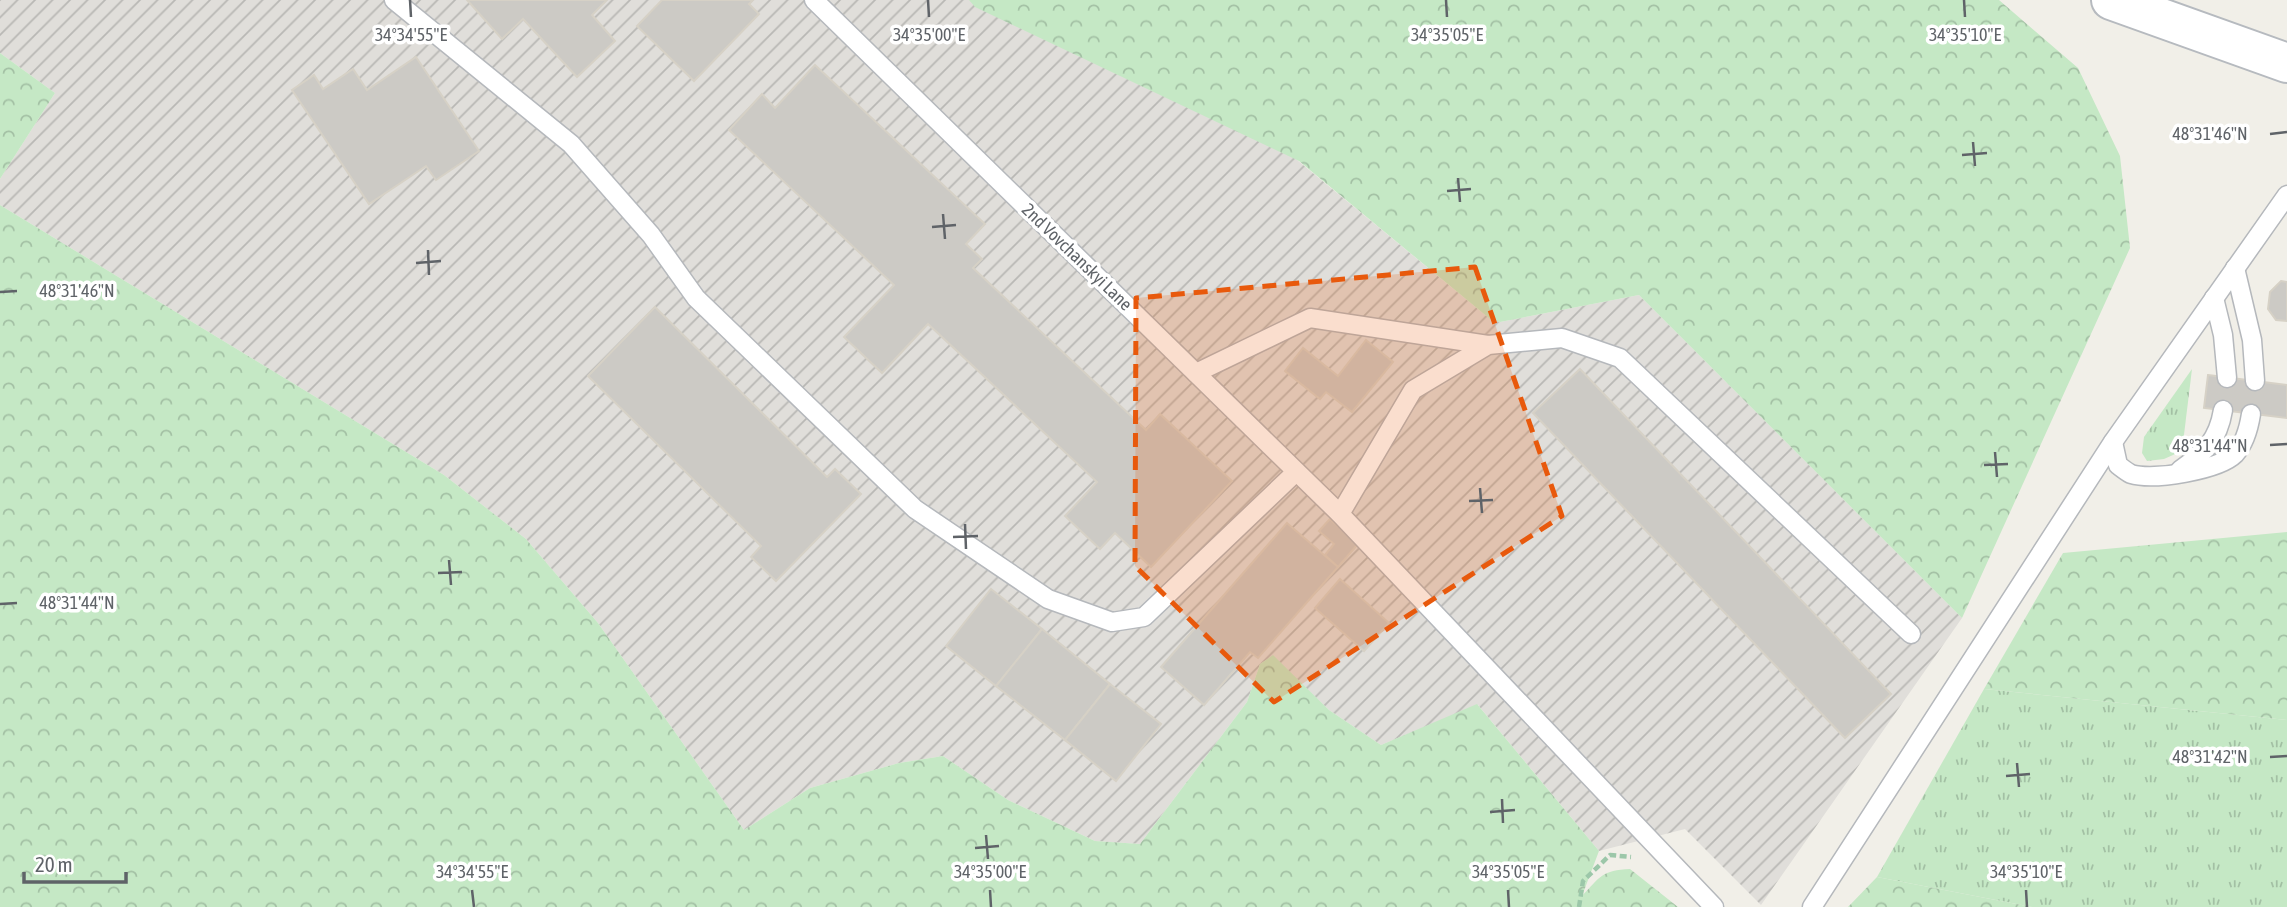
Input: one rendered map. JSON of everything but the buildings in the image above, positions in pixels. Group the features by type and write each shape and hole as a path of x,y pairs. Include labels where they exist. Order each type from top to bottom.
{"street":[{"path":"2111,0 2280,68"}],"lane":[{"path":"394,0 571,144 651,235 696,298 915,509 1048,599 1112,622 1144,617 1296,472"},
{"name":"2nd Vovchanskyi Lane","path":"814,0 1340,514 1714,907"},
{"path":"1812,907 2113,442 2287,195"},
{"path":"2235,268 2252,340 2255,381"},
{"path":"2214,298 2223,335 2227,378"},
{"path":"1196,373 1310,318 1489,345 1562,338 1620,358 1910,634"},
{"path":"1340,514 1413,390 1489,345"},
{"path":"2175,473 2205,452 2220,427 2223,410"},
{"path":"2113,442 2118,465 2130,474 2175,473 2220,465 2237,453 2249,428 2251,414"}],"path":[{"path":"1579,907 1583,881 1610,855 1670,860"}],"highlighted area":[{"path":"1475,267 1562,516 1274,702 1135,566 1136,298"}],"shaded area":[{"path":"0,0 1103,0 1490,319 1500,322 1639,295 1962,618 1761,905 1685,829 1599,851 1478,705 1381,745 1329,710 1273,656 1260,664 1247,702 1140,844 1095,841 1008,800 943,756 899,763 810,788 744,830 598,623 526,539 444,475 0,205 0,179 55,93 0,53"}],"green space":[{"path":"969,0 1999,0 2078,68 2120,156 2130,248 1962,618 1639,295 1500,322 1490,319 1299,161 975,7"},
{"path":"0,53 55,93 0,179"},
{"path":"0,205 444,475 526,539 598,623 744,830 810,788 899,763 943,756 1008,800 1095,841 1140,844 1247,702 1260,664 1273,655 1329,710 1381,745 1477,704 1599,851 1582,896 1607,873 1630,869 1678,907 0,907"},
{"path":"2192,369 2182,451 2164,459 2147,461 2142,453 2144,437"},
{"path":"2287,532 2287,720 1984,689 2063,553"},
{"path":"1984,689 2287,720 2287,907 2032,907 1877,877"},
{"path":"1877,877 2032,907 1848,907"}]}
